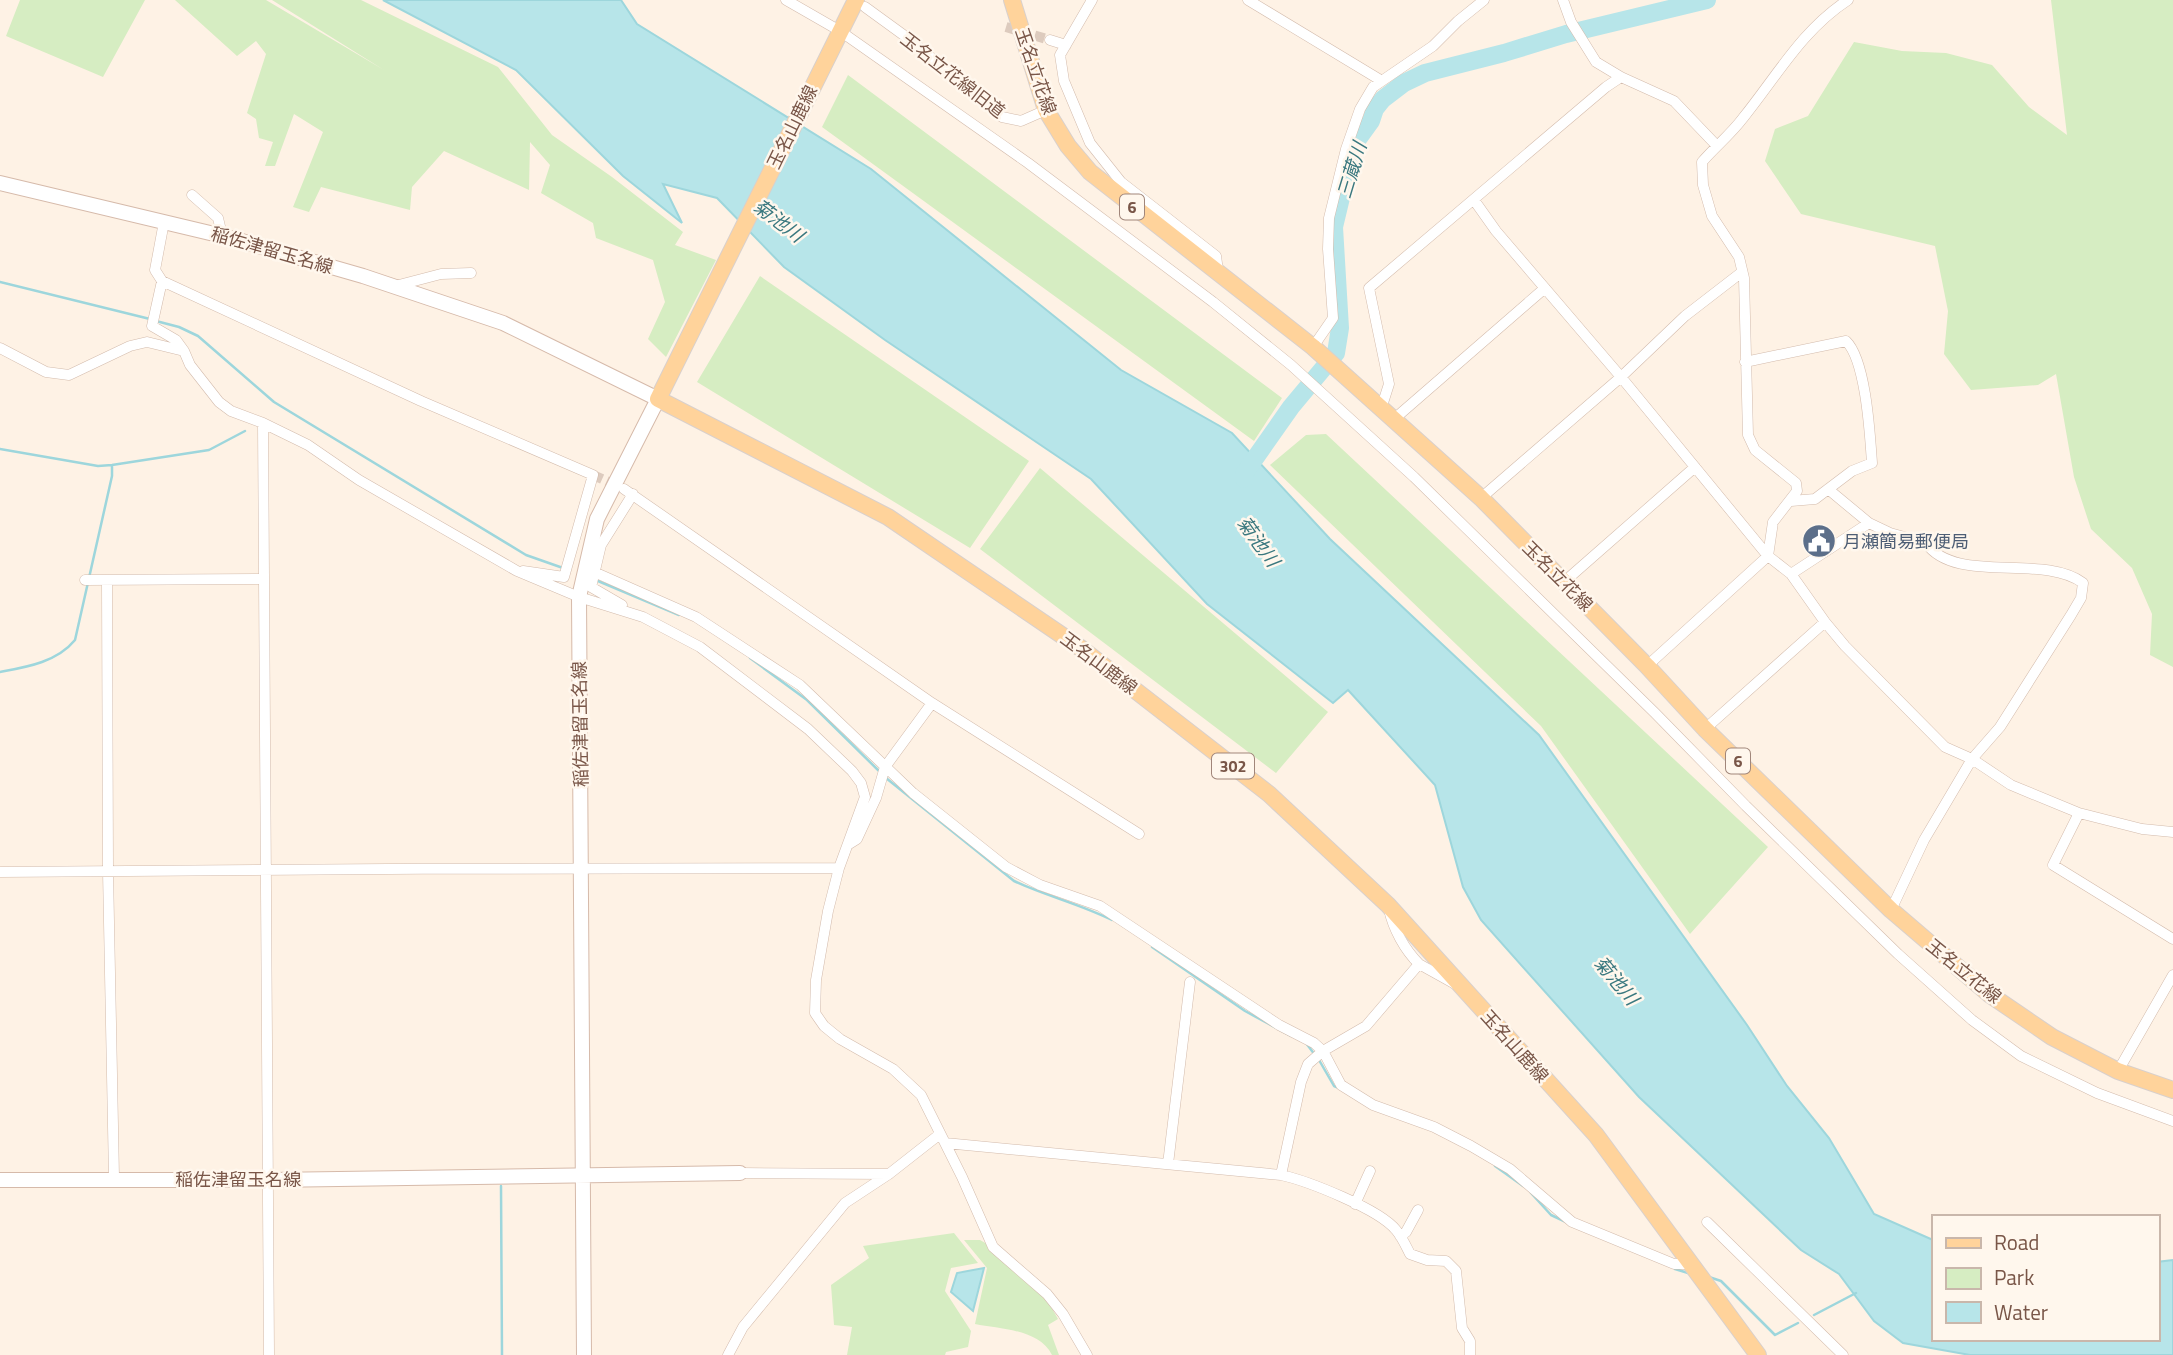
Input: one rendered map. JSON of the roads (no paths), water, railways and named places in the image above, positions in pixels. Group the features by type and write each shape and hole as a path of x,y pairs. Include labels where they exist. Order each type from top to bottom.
{"main road":[{"name":"玉名立花線","path":"1012,0 1046,110 1068,146 1090,172 1319,352 1481,498 1647,666 1705,729 1891,910 1989,993 2052,1037 2118,1071 2173,1090"},
{"name":"玉名山鹿線","path":"860,4 837,36 658,399 888,517 1082,649 1269,794 1388,905 1596,1135 1757,1355"},
{"name":"稲佐津留玉名線","path":"0,183 222,235 394,286 503,323 658,399 597,519 579,597 584,1176 0,1180"},
{"path":"584,1355 584,1176 740,1173"}],"street":[{"path":"786,0 1028,163 1213,302 1303,376 1414,477 1765,825 1898,954 1972,1020 2021,1056 2097,1093 2173,1121"},
{"path":"1092,0 1060,55 1064,81 1090,143 1121,182 1216,256 1218,271"},
{"path":"1248,0 1382,81"},
{"path":"1319,352 1333,318 1329,218 1360,109 1373,87 1433,46 1458,20 1484,0"},
{"path":"1563,0 1571,22 1596,62 1621,77 1674,101 1717,146"},
{"path":"1647,666 1768,556 1773,522 1797,491 1796,483 1755,450 1748,435 1744,278 1739,257 1712,216 1703,185 1702,162 1742,119 1798,44 1831,11 1848,0"},
{"name":"玉名立花線旧道","path":"860,4 909,39 1002,117 1021,121 1046,110"},
{"path":"1050,40 1066,45"},
{"path":"1387,415 1389,384 1369,288 1621,77"},
{"path":"192,195 218,218 222,235"},
{"path":"1474,200 1496,231 1621,377 1768,556 1791,574 1825,622 1945,747 1972,759 2011,785 2079,813 2142,829 2173,832"},
{"path":"164,222 155,270 162,281 421,401 593,475 564,577 517,571"},
{"path":"1481,498 1621,377 1685,316 1742,272"},
{"path":"394,286 441,274 471,273"},
{"path":"162,281 152,326 176,340 219,402 232,411 308,445 359,480 517,571 579,597 643,617"},
{"path":"1387,415 1545,288"},
{"path":"1745,362 1846,341 1852,346 1857,359 1870,421 1872,463 1852,471 1815,499 1790,501"},
{"path":"0,348 46,372 69,375 131,346 147,342 184,351"},
{"path":"263,423 270,1180 269,1355"},
{"path":"1564,582 1695,467"},
{"path":"1828,489 1869,523 1889,533 1926,543 1933,553 1967,565 2063,573 2083,583 2081,598 2071,615 2000,727 1972,759 1924,840 1891,910"},
{"path":"1086,1355 1063,1314 1047,1294 993,1247 921,1095 893,1069 840,1039 824,1026 816,1013 816,980 821,947 839,868 865,797 861,783 808,729 733,670 700,647 591,587 601,545 629,491 932,703 1139,834"},
{"path":"1791,574 1869,523"},
{"path":"594,572 695,617 800,685 913,793 1006,867 1040,885 1100,906 1279,1025 1314,1043 1324,1051 1341,1085 1373,1105 1434,1127 1510,1169 1572,1222 1697,1271"},
{"path":"85,580 263,579"},
{"path":"107,581 108,871 114,1177 111,1179"},
{"path":"1705,729 1825,622"},
{"path":"849,844 857,839 885,767 932,703"},
{"path":"2079,813 2053,865 2173,939"},
{"path":"0,872 267,871 424,867 839,868"},
{"path":"1388,905 1391,920 1410,955 1446,981 1462,987"},
{"path":"1281,1175 1301,1082 1308,1064 1324,1051 1366,1026 1419,964"},
{"path":"2118,1071 2173,975"},
{"path":"1168,1164 1190,982"},
{"path":"728,1355 743,1327 845,1203 942,1138 1281,1175 1304,1180 1355,1204 1395,1228 1410,1254 1427,1260 1446,1261 1456,1270 1462,1328 1470,1341 1470,1355"},
{"path":"1355,1204 1370,1171"},
{"path":"740,1173 890,1174"},
{"path":"1400,1236 1406,1232 1418,1210"},
{"path":"1707,1222 1843,1355"}],"water":[{"name":"菊池川","path":"383,0 621,0 637,24 871,169 1121,370 1232,433 1330,539 1539,735 1747,1025 1787,1086 1829,1138 1874,1214 1932,1240 1932,1341 2159,1341 2159,1262 2173,1260 2173,1355 1970,1355 1903,1343 1874,1321 1839,1274 1801,1250 1639,1097 1481,920 1463,887 1435,785 1348,690 1333,703 1207,604 1091,479 885,340 784,267 717,198 663,184 682,223 623,176 516,70"},
{"path":"984,1268 973,1311 951,1292 957,1273"}],"waterway":[{"name":"三蔵川","path":"1244,479 1244,474 1291,407 1336,353 1340,328 1334,227 1358,139 1383,99 1404,83 1425,73 1566,34 1707,0"},
{"path":"0,282 150,319"},
{"path":"156,321 198,336 274,402 526,555 563,568"},
{"path":"0,449 98,466 112,465 209,450 245,431"},
{"path":"0,672 50,658 75,640 112,476 112,465"},
{"path":"598,581 679,615"},
{"path":"750,658 807,700 881,773"},
{"path":"886,778 1014,881 1112,920"},
{"path":"1152,947 1245,1011 1291,1036"},
{"path":"1306,1043 1315,1055"},
{"path":"1319,1060 1334,1086 1339,1088"},
{"path":"1495,1166 1523,1186"},
{"path":"501,1186 502,1355"},
{"path":"1531,1193 1551,1215 1566,1222"},
{"path":"1675,1269 1688,1273"},
{"path":"1709,1277 1721,1281 1775,1335 1798,1323"},
{"path":"1814,1315 1856,1293"}],"tunnel":[{"path":"1006,27 1050,40"},
{"path":"593,475 618,486"}],"place":[{"name":"月瀬簡易郵便局","path":"1819,541"}]}
